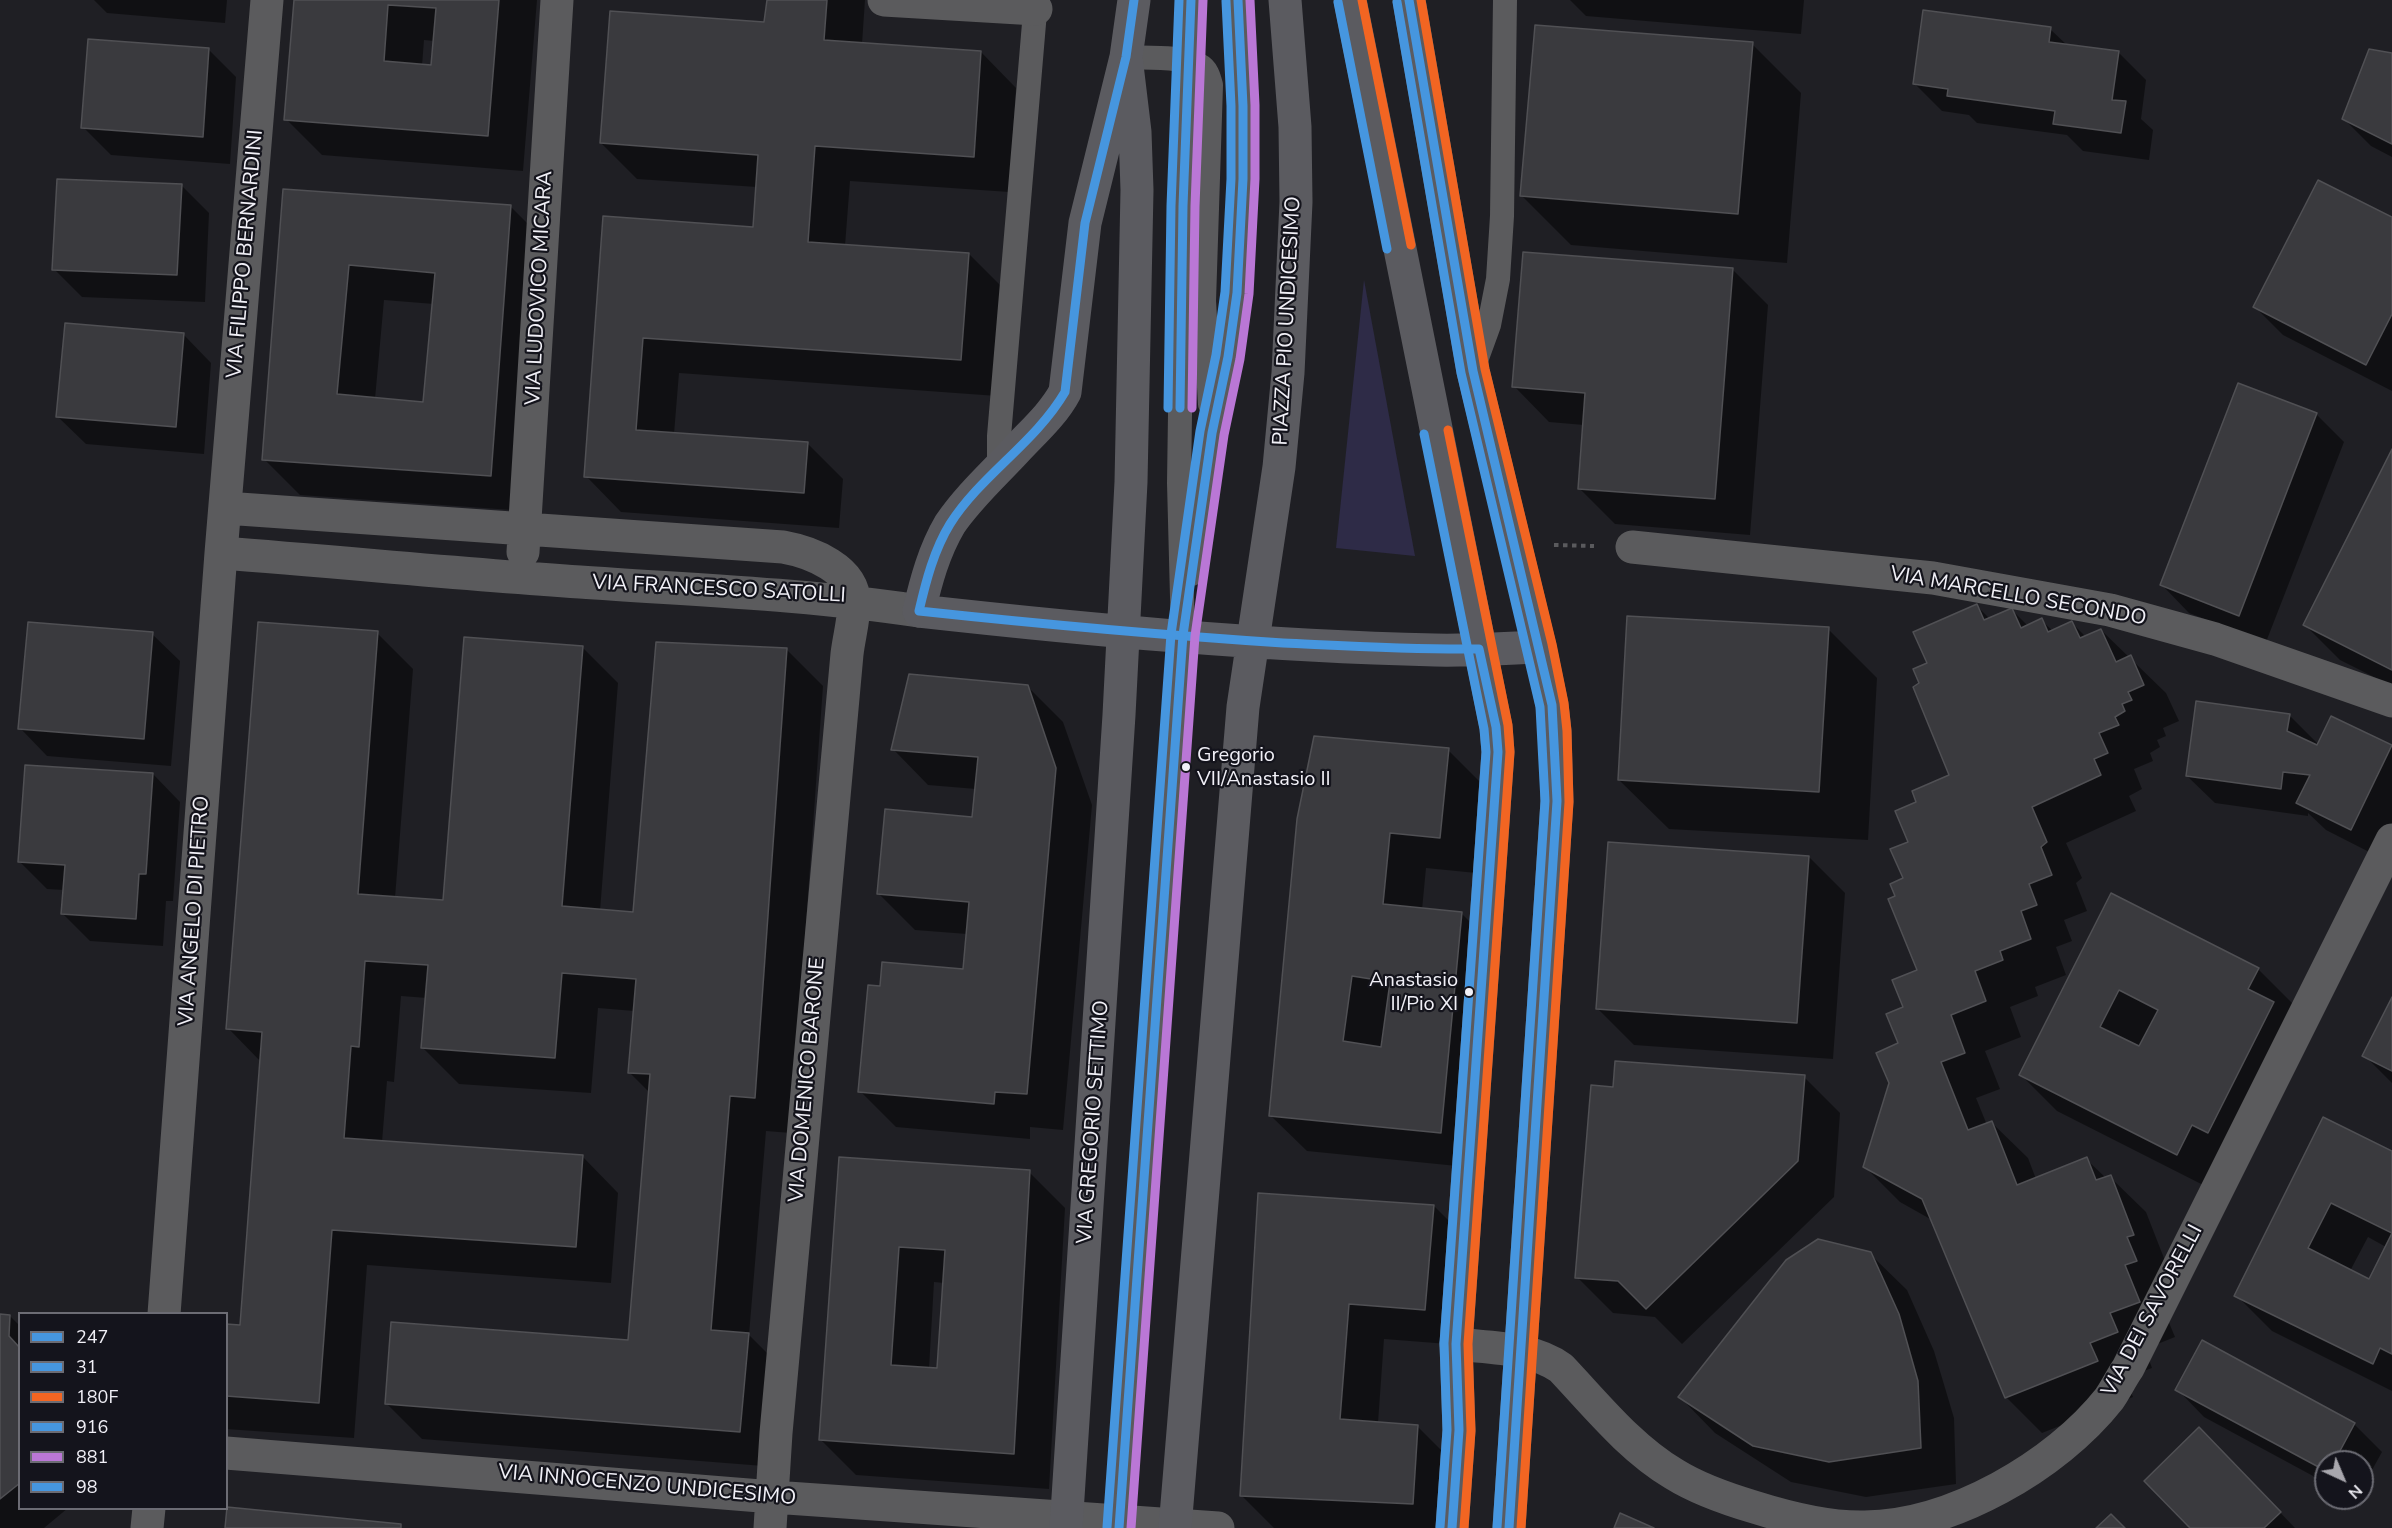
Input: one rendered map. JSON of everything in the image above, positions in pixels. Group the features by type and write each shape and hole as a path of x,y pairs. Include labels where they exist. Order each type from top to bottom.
{"main road":[{"path":"1134,0 1126,57 1084,223 1065,392 1046,418 983,483 951,523 926,581 919,611 1252,641 1437,651 1540,647"},
{"name":"PIAZZA PIO UNDICESIMO","path":"1175,1527 1243,718 1252,641 1279,467 1288,373 1294,262 1295,127 1285,0"},
{"path":"1350,0 1496,727 1498,776 1456,1344 1459,1430 1452,1528"},
{"path":"1409,0 1473,371 1540,647 1555,731 1557,801 1509,1528"},
{"path":"1124,631 1131,482 1137,190 1135,132 1126,57"},
{"name":"VIA GREGORIO SETTIMO","path":"1067,1522 1124,631"}],"street":[{"name":"VIA FILIPPO BERNARDINI","path":"225,508 267,0"},
{"name":"VIA LUDOVICO MICARA","path":"522,577 557,0"},
{"path":"884,0 1036,4"},
{"name":"VIA FRANCESCO SATOLLI","path":"221,553 854,601 847,580 840,573 816,557 783,547 225,508"},
{"name":"VIA ANGELO DI PIETRO","path":"164,1312 225,508"},
{"name":"VIA MARCELLO SECONDO","path":"1632,547 1933,578 2110,610 2215,639 2392,702"},
{"path":"854,601 919,611"},
{"name":"VIA DOMENICO BARONE","path":"772,1512 778,1409 854,601"},
{"name":"VIA DEI SAVORELLI","path":"1456,1344 1521,1352 1545,1359 1561,1368 1630,1440 1666,1469 1693,1484 1740,1503 1785,1517 1865,1527 1906,1523 1983,1497 2028,1470 2063,1444 2109,1398 2128,1368 2392,840"},
{"name":"VIA INNOCENZO UNDICESIMO","path":"228,1453 772,1512 1218,1528"},
{"path":"147,1528 149,1510"}],"lane":[{"path":"1183,635 1179,483 1187,61 1191,0"},
{"path":"1120,1525 1183,635 1212,433 1228,357 1237,293 1243,179 1243,106 1238,0"},
{"path":"1473,371 1489,325 1497,279 1502,216 1505,0"},
{"path":"999,468 999,436 1036,4"},
{"path":"1126,57 1187,61 1200,65 1208,73 1211,85 1204,302 1212,433"}],"path":[{"path":"1514,543 1599,546"}],"shaded area":[{"path":"1364,280 1415,556 1336,548"}],"building":[{"path":"294,0 499,0 488,136 284,120","holes":["388,5 436,8 431,65 384,61"]},
{"path":"767,0 827,0 824,40 981,51 974,157 815,146 808,242 969,253 961,360 643,338 636,430 808,442 804,493 584,477 603,216 753,227 758,155 600,143 610,11 764,22"},
{"path":"1923,10 2051,27 2049,42 2119,51 2112,100 2126,101 2121,133 2053,124 2055,111 1947,96 1948,89 1913,84"},
{"path":"1535,25 1753,42 1738,214 1520,196"},
{"path":"88,39 209,48 203,137 81,128"},
{"path":"2369,49 2392,53 2392,144 2342,119"},
{"path":"57,179 182,184 177,275 52,270"},
{"path":"2318,180 2392,217 2392,314 2366,365 2253,307"},
{"path":"283,189 511,205 491,476 262,460","holes":["349,265 435,273 423,402 337,394"]},
{"path":"1523,252 1733,268 1715,499 1578,489 1585,393 1512,387"},
{"path":"65,323 184,333 176,427 56,417"},
{"path":"2238,383 2317,413 2239,616 2160,585"},
{"path":"2392,449 2392,670 2303,625"},
{"path":"1977,604 1984,620 2012,608 2021,628 2042,618 2048,632 2072,621 2080,638 2101,629 2116,662 2131,655 2144,685 2128,692 2132,700 2122,704 2125,711 2115,717 2119,725 2099,733 2108,753 2094,759 2101,775 2032,807 2047,842 2041,847 2052,875 2029,884 2037,905 2021,911 2031,939 2000,951 2003,960 1975,971 1986,1001 1951,1015 1965,1053 1941,1062 1968,1130 1992,1121 2017,1185 2087,1157 2096,1180 2111,1175 2134,1235 2127,1237 2137,1261 2125,1265 2140,1302 2110,1313 2118,1332 2090,1343 2098,1361 2005,1398 1922,1199 1863,1167 1889,1083 1876,1053 1898,1043 1886,1014 1903,1007 1892,980 1917,970 1888,899 1895,896 1890,884 1903,878 1890,849 1908,842 1895,811 1916,802 1912,791 1949,775 1913,687 1919,683 1913,669 1927,663 1913,632"},
{"path":"1627,616 1829,627 1819,792 1618,780"},
{"path":"28,622 153,632 144,739 18,729"},
{"path":"258,622 378,631 358,894 443,900 464,637 583,646 562,906 633,912 656,642 787,648 755,1098 730,1096 711,1330 749,1333 740,1432 385,1404 391,1322 628,1340 650,1074 628,1073 636,979 562,973 555,1058 421,1048 428,965 365,961 359,1047 351,1046 344,1138 583,1155 576,1247 332,1230 319,1403 228,1396 228,1324 240,1325 262,1032 226,1029"},
{"path":"909,674 1028,685 1056,768 1027,1094 995,1092 994,1104 858,1092 868,985 880,986 882,962 963,969 969,902 877,894 885,809 972,817 978,757 891,750"},
{"path":"2196,701 2290,714 2287,731 2317,745 2331,716 2392,745 2351,830 2296,803 2310,775 2283,772 2281,789 2186,776"},
{"path":"1314,736 1449,748 1440,838 1390,833 1383,904 1462,912 1441,1133 1269,1116 1297,819","holes":["1352,976 1390,982 1381,1047 1343,1041"]},
{"path":"25,765 153,773 146,874 139,874 136,919 61,914 65,865 18,862"},
{"path":"1608,842 1809,856 1797,1023 1596,1009"},
{"path":"2111,893 2259,968 2248,989 2274,1002 2208,1133 2192,1125 2177,1155 2019,1075","holes":["2119,990 2158,1010 2139,1046 2100,1027"]},
{"path":"2392,997 2392,1071 2362,1056"},
{"path":"1615,1061 1805,1075 1798,1161 1646,1309 1618,1281 1575,1278 1591,1085 1613,1087"},
{"path":"2323,1117 2392,1151 2392,1233 2392,1354 2380,1348 2373,1364 2234,1296","holes":["2331,1203 2392,1233 2369,1279 2308,1248"]},
{"path":"839,1157 1030,1170 1014,1454 819,1440","holes":["899,1247 945,1250 937,1368 891,1365"]},
{"path":"1258,1193 1434,1205 1425,1310 1349,1304 1340,1419 1418,1425 1413,1504 1240,1496"},
{"path":"1818,1239 1871,1252 1899,1314 1918,1381 1921,1448 1829,1462 1753,1446 1678,1397 1786,1260"},
{"path":"0,1314 10,1315 9,1336 18,1346 18,1485 0,1499"},
{"path":"2202,1340 2355,1423 2340,1450 2314,1450 2314,1465 2175,1390"},
{"path":"2199,1427 2281,1512 2264,1528 2190,1528 2144,1481"},
{"path":"228,1507 401,1524 401,1528 225,1528"},
{"path":"1620,1513 1654,1528 1614,1528"},
{"path":"2111,1514 2125,1528 2096,1528"}],"transit line":[{"name":"247","path":"1134,0 1126,57 1085,223 1065,392 1039,427 977,490 950,524 935,555 919,611 1101,629 1283,643 1479,649 1496,727 1498,752 1456,1344 1459,1430 1452,1528"},
{"name":"98","path":"1168,408 1171,206 1179,0"},
{"name":"916","path":"1180,408 1183,206 1191,0"},
{"name":"881","path":"1192,408 1195,206 1203,0"},
{"name":"916","path":"1119,1528 1183,635 1212,433 1228,357 1237,293 1243,179 1243,106 1238,0"},
{"name":"881","path":"1131,1528 1195,636 1224,435 1240,359 1249,294 1255,179 1255,105 1250,0"},
{"name":"180F","path":"1362,0 1411,245"},
{"name":"247","path":"1409,0 1473,371 1552,705 1557,801 1509,1528"},
{"name":"180F","path":"1421,0 1485,369 1552,644 1564,703 1567,731 1569,802 1521,1528"},
{"name":"98","path":"1107,1527 1171,634 1200,431 1216,355 1225,292 1231,179 1231,106 1226,1"},
{"name":"31","path":"1338,2 1387,249"},
{"name":"31","path":"1397,2 1461,373 1540,707 1545,801 1497,1527"},
{"name":"180F","path":"1448,430 1508,725 1510,752 1468,1344 1471,1431 1464,1528"},
{"name":"31","path":"1424,434 1484,729 1486,752 1444,1343 1447,1430 1440,1527"}],"place":[{"name":"Gregorio VII/Anastasio II","path":"1186,767"},
{"name":"Anastasio II/Pio XI","path":"1469,992"}]}
